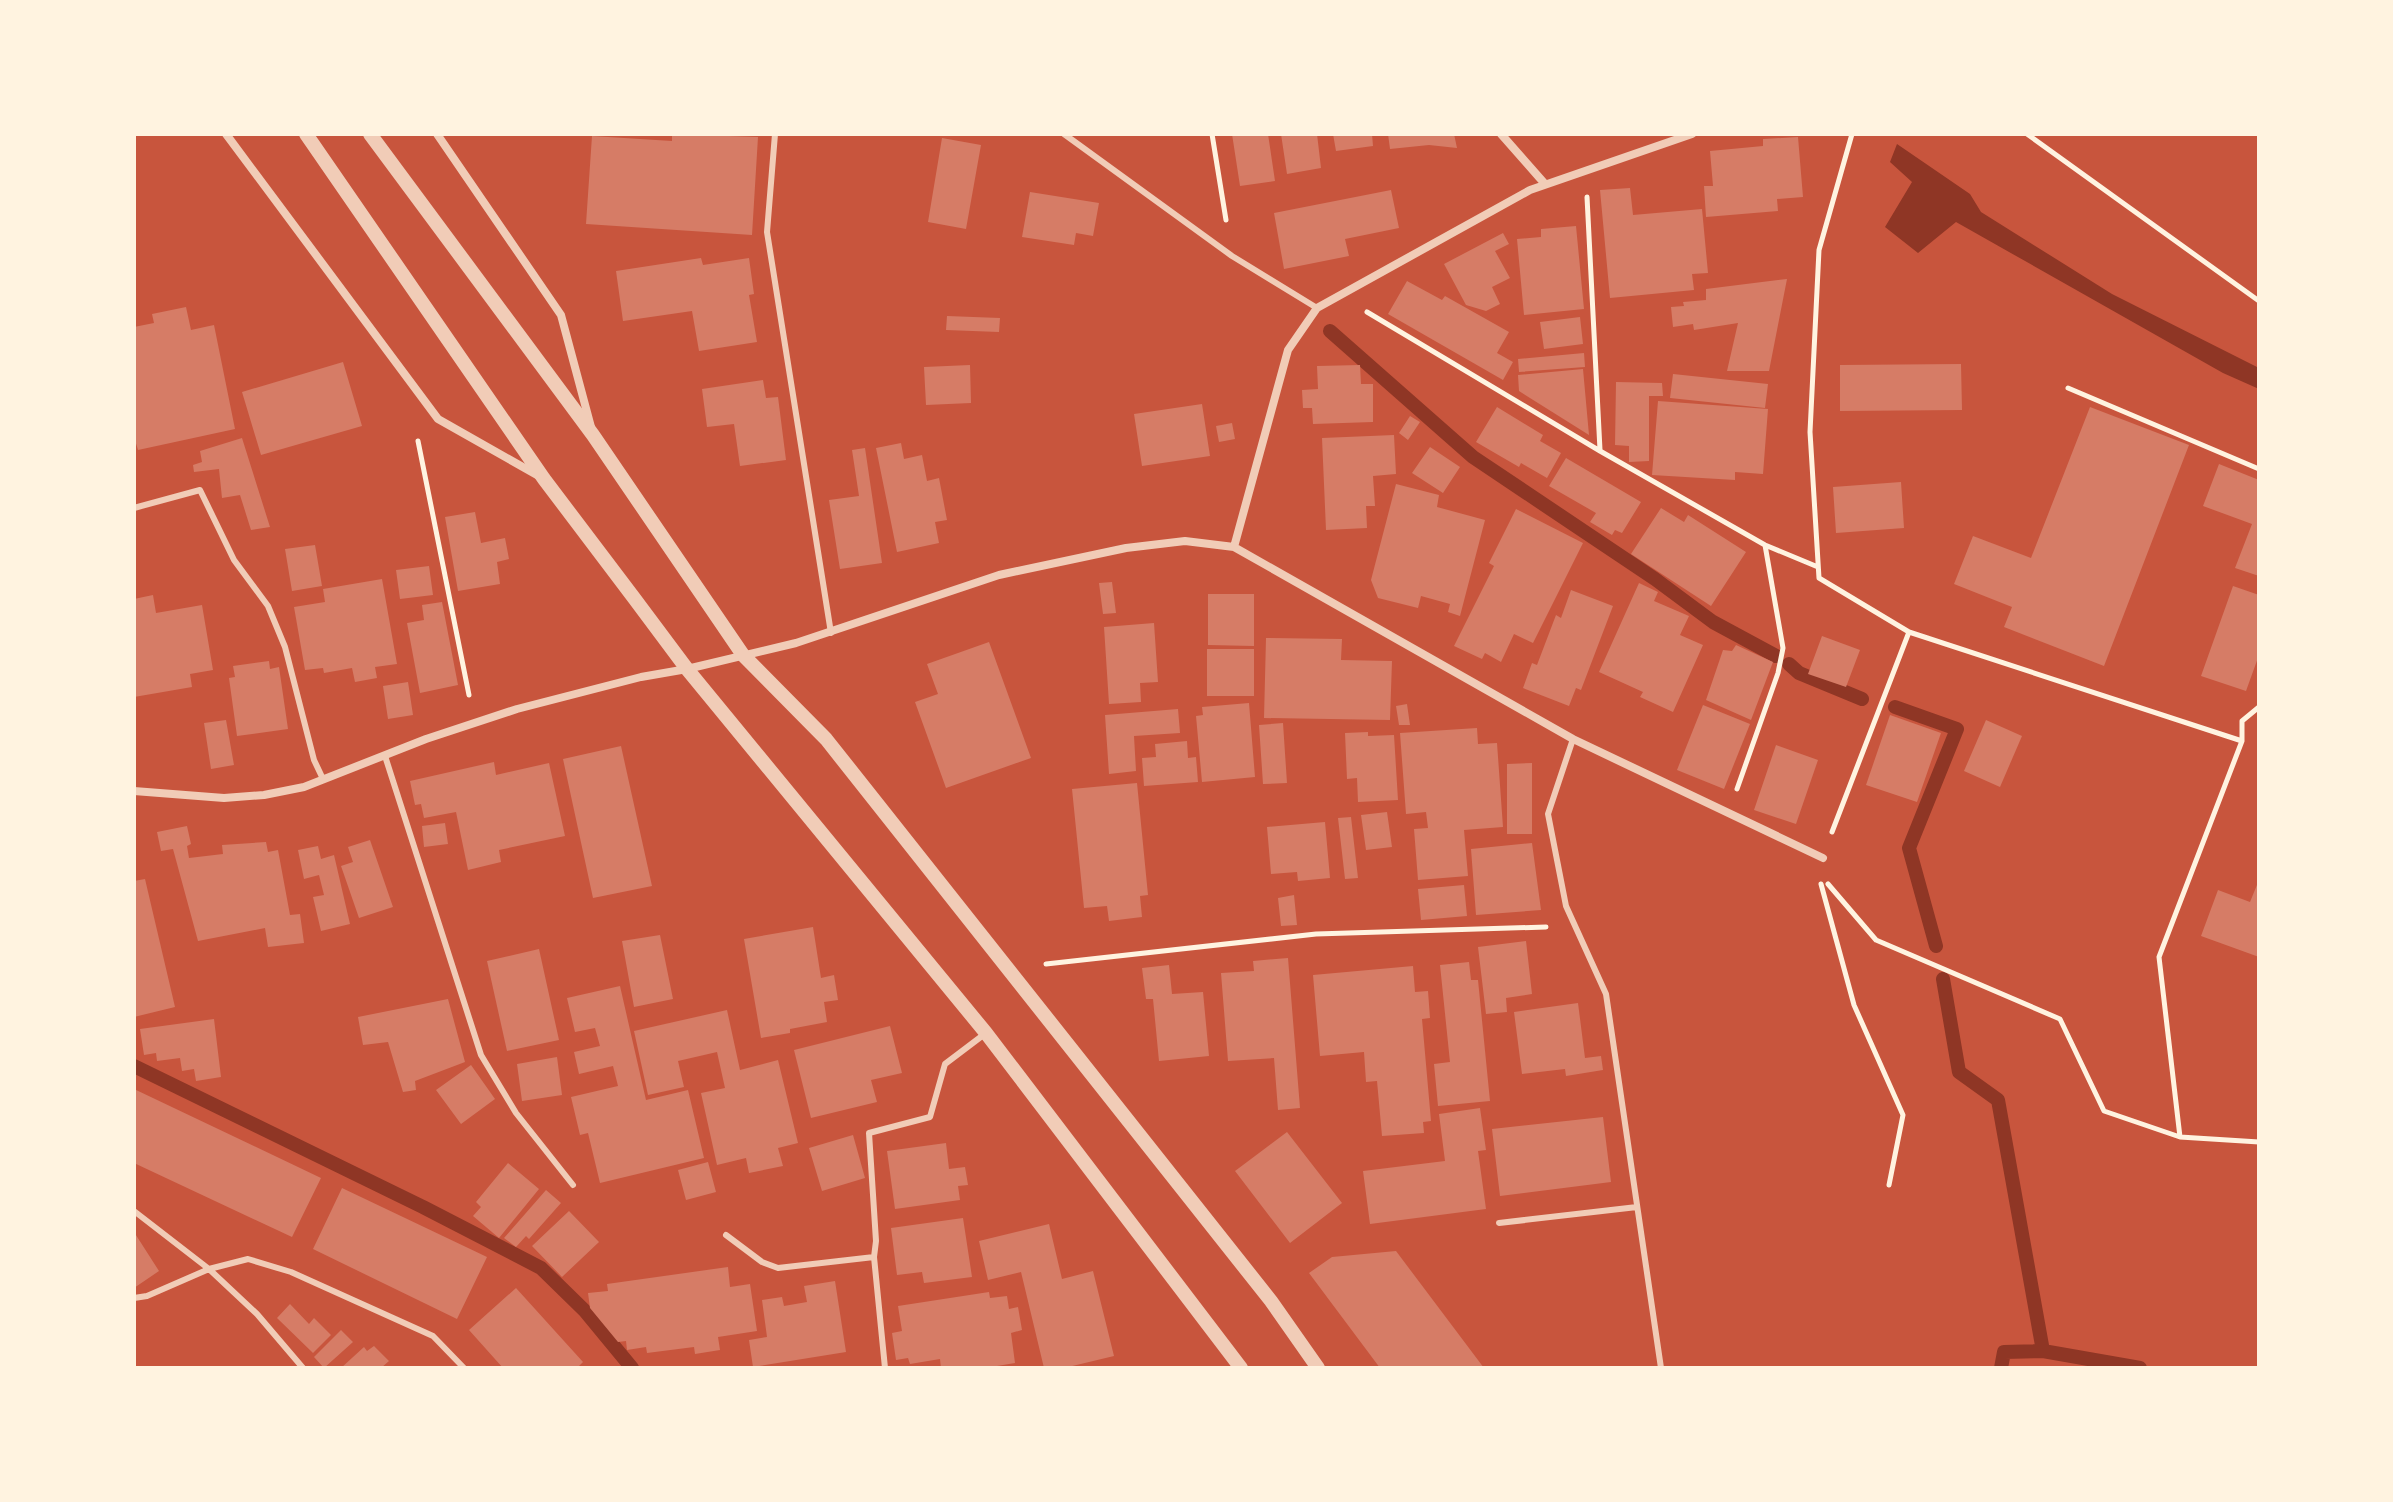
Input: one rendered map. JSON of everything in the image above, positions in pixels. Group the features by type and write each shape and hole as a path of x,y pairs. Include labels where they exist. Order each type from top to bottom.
{"street":[{"path":"226,134 438,419 544,479"},
{"path":"306,134 544,479 687,669 986,1033 1241,1368"},
{"path":"370,134 593,435 743,655 826,739 1271,1301 1318,1368"},
{"path":"437,134 561,315 593,435"},
{"path":"1501,134 1545,184"},
{"path":"1234,547 1288,350 1317,308 1530,190 1692,134"},
{"path":"134,791 224,798 264,795 304,787 426,739 517,709 831,633 1013,572 1126,548 1185,541 1234,547 1573,739 1823,858"}],"lane":[{"path":"775,134 767,232 831,633"},
{"path":"1064,134 1232,256 1317,308"},
{"path":"134,508 200,490 234,560 268,606 279,634 314,760 323,779"},
{"path":"1573,739 1548,814 1566,906 1606,994 1661,1368"},
{"path":"385,756 481,1055 516,1113 573,1185"},
{"path":"885,1368 874,1257 876,1241 869,1133 930,1117 945,1064 986,1033"},
{"path":"1499,1223 1637,1207"},
{"path":"134,1211 209,1269 257,1314 303,1368"},
{"path":"726,1235 762,1262 778,1268 874,1257"},
{"path":"134,1298 147,1296 209,1269 248,1259 291,1272 433,1336 464,1368"}],"path":[{"path":"1212,134 1232,256"},
{"path":"1852,134 1819,250 1810,432 1819,578 1909,632 2242,741"},
{"path":"2027,134 2259,301"},
{"path":"1586,170 1600,451"},
{"path":"1339,296 1765,545 1818,567"},
{"path":"2068,388 2259,469"},
{"path":"418,441 475,724"},
{"path":"1729,813 1778,673 1783,648 1765,545"},
{"path":"1823,858 1909,632"},
{"path":"2180,1137 2159,957 2242,741 2242,721 2259,707"},
{"path":"1889,1185 1903,1115 1854,1005 1818,872 1876,940 2060,1019 2104,1111 2180,1137 2259,1142"},
{"path":"1046,964 1316,934 1575,926"}],"shaded area":[{"path":"1897,144 1970,194 1981,212 2112,294 2259,368 2259,389 2223,373 1956,222 1918,253 1885,227 1912,182 1890,162"}],"building":[{"path":"672,134 758,137 752,235 586,224 592,136 672,141"},
{"path":"1232,134 1268,134 1275,181 1240,186"},
{"path":"1281,134 1317,134 1321,168 1287,174"},
{"path":"1333,134 1372,134 1373,146 1336,151"},
{"path":"1388,134 1454,134 1457,148 1429,145 1390,149"},
{"path":"1798,137 1803,197 1777,199 1778,211 1706,217 1704,186 1713,186 1710,151 1763,146 1763,139"},
{"path":"942,138 981,145 966,229 928,222"},
{"path":"1630,188 1633,215 1702,209 1708,273 1692,274 1694,290 1610,298 1600,190"},
{"path":"1391,190 1399,228 1345,239 1349,256 1284,269 1274,213"},
{"path":"1030,192 1099,203 1093,236 1076,233 1074,245 1022,237"},
{"path":"1576,226 1584,309 1524,315 1517,239 1541,237 1541,229"},
{"path":"1503,233 1509,244 1495,251 1510,278 1492,287 1500,304 1486,311 1466,305 1444,264"},
{"path":"701,258 703,265 749,258 754,294 749,295 757,342 699,351 692,311 623,321 616,271"},
{"path":"1787,279 1769,371 1727,371 1738,323 1694,330 1693,324 1673,327 1671,307 1684,306 1683,302 1706,300 1706,289"},
{"path":"1407,281 1442,300 1445,296 1509,332 1497,353 1513,362 1503,380 1388,314"},
{"path":"186,307 191,330 214,325 235,429 138,450 134,437 134,327 154,323 152,314"},
{"path":"947,316 1000,318 999,332 946,330"},
{"path":"1580,317 1583,344 1544,349 1540,322"},
{"path":"1584,353 1585,367 1519,372 1518,359"},
{"path":"343,362 362,426 261,455 242,392"},
{"path":"1961,364 1962,410 1840,411 1840,365"},
{"path":"970,365 971,403 926,405 924,367"},
{"path":"1360,365 1361,384 1373,384 1373,422 1313,424 1312,408 1303,408 1302,390 1318,389 1317,366"},
{"path":"1583,369 1589,435 1519,391 1518,375"},
{"path":"1673,374 1768,384 1765,408 1670,398"},
{"path":"763,380 766,398 778,397 786,460 740,466 734,424 707,427 702,389"},
{"path":"1616,382 1662,383 1663,396 1649,396 1649,461 1629,462 1629,446 1615,445"},
{"path":"1658,401 1768,409 1763,474 1735,472 1735,480 1652,475"},
{"path":"1202,404 1210,456 1142,466 1134,414"},
{"path":"1497,407 1543,435 1540,441 1561,453 1547,478 1521,463 1519,467 1476,442"},
{"path":"2090,407 2189,445 2104,666 2004,627 2012,607 1954,584 1973,536 2031,558"},
{"path":"1410,416 1420,422 1408,440 1399,433"},
{"path":"1232,423 1235,439 1219,442 1216,426"},
{"path":"1394,435 1396,474 1373,476 1375,506 1366,506 1367,528 1326,530 1322,438"},
{"path":"242,438 270,527 251,530 240,495 222,498 219,469 194,472 193,465 202,462 200,451"},
{"path":"901,443 904,459 922,455 927,481 939,478 947,520 935,522 939,543 897,552 876,448"},
{"path":"1430,447 1460,467 1443,493 1412,473"},
{"path":"865,448 882,563 840,569 829,500 859,496 852,450"},
{"path":"1566,458 1641,502 1622,533 1615,530 1612,535 1590,522 1596,513 1549,486"},
{"path":"2219,464 2259,480 2259,576 2235,568 2252,524 2203,506"},
{"path":"1901,482 1904,528 1836,533 1833,487"},
{"path":"1396,484 1439,495 1437,507 1485,520 1460,616 1448,612 1450,604 1421,596 1418,608 1378,598 1371,580"},
{"path":"1661,508 1684,522 1688,515 1746,552 1711,606 1631,554"},
{"path":"1516,509 1583,543 1533,643 1514,634 1501,662 1485,653 1482,659 1454,646 1494,566 1489,563"},
{"path":"475,512 481,543 505,538 509,559 497,562 500,584 458,591 445,517"},
{"path":"315,545 322,586 292,591 285,549"},
{"path":"429,566 433,595 400,599 396,570"},
{"path":"382,579 397,664 375,667 377,678 355,682 352,668 324,673 323,668 305,670 294,607 325,602 323,589"},
{"path":"1112,582 1116,613 1103,614 1099,583"},
{"path":"1639,583 1658,592 1654,601 1689,616 1680,635 1703,645 1673,712 1640,697 1643,692 1599,672"},
{"path":"2233,586 2259,595 2259,655 2246,691 2201,676"},
{"path":"1571,590 1613,606 1581,690 1576,688 1569,706 1523,688 1532,663 1537,665 1556,615 1561,618"},
{"path":"1208,594 1254,594 1254,646 1208,645"},
{"path":"153,595 156,613 202,605 213,670 190,674 192,687 134,697 134,599"},
{"path":"442,602 458,685 420,693 407,623 424,620 422,605"},
{"path":"1154,623 1158,682 1140,683 1141,702 1109,704 1104,627"},
{"path":"1822,636 1860,650 1846,687 1808,674"},
{"path":"1266,638 1342,639 1341,660 1392,661 1390,720 1264,718"},
{"path":"989,642 1031,758 946,788 915,702 938,694 927,664"},
{"path":"1736,645 1773,662 1751,720 1706,700 1723,650 1732,651"},
{"path":"1207,649 1254,649 1254,696 1207,696"},
{"path":"269,661 270,669 279,667 288,729 237,736 229,678 235,677 233,666"},
{"path":"408,682 413,715 388,719 383,686"},
{"path":"1249,703 1255,777 1202,782 1196,716 1203,715 1202,707"},
{"path":"1407,704 1410,725 1399,725 1396,706"},
{"path":"1703,705 1750,724 1724,789 1677,770"},
{"path":"1178,709 1180,733 1134,736 1136,771 1109,774 1105,715"},
{"path":"1890,715 1941,733 1917,802 1866,785"},
{"path":"226,720 234,765 211,769 204,723"},
{"path":"1986,720 2022,736 2000,787 1964,771"},
{"path":"1283,723 1287,783 1263,784 1259,725"},
{"path":"1477,728 1478,744 1497,743 1503,827 1464,830 1468,876 1418,880 1414,829 1428,828 1426,812 1406,814 1400,733"},
{"path":"1368,732 1368,736 1394,735 1398,800 1358,802 1357,778 1347,779 1345,733"},
{"path":"1187,741 1188,758 1196,757 1198,782 1144,786 1142,758 1156,757 1155,744"},
{"path":"1776,745 1818,760 1796,824 1754,810"},
{"path":"621,746 652,886 593,898 563,759"},
{"path":"494,762 496,775 549,763 565,836 499,850 501,862 468,870 456,812 424,818 421,804 415,805 410,781"},
{"path":"1532,763 1532,834 1507,834 1507,764"},
{"path":"1137,783 1148,895 1140,896 1142,917 1109,921 1107,906 1084,908 1072,789"},
{"path":"1387,812 1392,847 1366,850 1361,815"},
{"path":"1351,817 1358,878 1345,879 1338,818"},
{"path":"1325,822 1330,878 1298,881 1297,872 1271,874 1267,827"},
{"path":"445,823 448,844 424,847 422,826"},
{"path":"187,826 191,844 187,846 189,858 223,854 222,845 266,842 268,852 278,850 290,915 300,914 304,943 268,947 265,928 198,941 173,849 161,851 157,832"},
{"path":"370,840 393,907 359,918 341,866 353,862 348,847"},
{"path":"1532,843 1541,910 1476,915 1471,849"},
{"path":"318,846 321,859 334,855 350,924 321,931 313,897 324,895 319,875 304,879 298,850"},
{"path":"145,879 175,1007 134,1017 134,881"},
{"path":"2259,880 2259,957 2201,936 2218,890 2250,902"},
{"path":"1464,885 1467,916 1421,920 1418,889"},
{"path":"1294,895 1297,925 1281,926 1278,898"},
{"path":"813,927 821,978 834,975 838,1000 824,1002 827,1022 761,1038 744,939"},
{"path":"660,935 673,999 634,1007 622,941"},
{"path":"1526,941 1532,994 1506,998 1507,1012 1486,1014 1478,947"},
{"path":"539,949 559,1040 507,1051 487,961"},
{"path":"1288,958 1300,1108 1278,1110 1274,1058 1228,1061 1221,973 1254,971 1253,961"},
{"path":"1469,962 1471,980 1478,980 1490,1101 1438,1106 1434,1064 1450,1062 1440,965"},
{"path":"1169,965 1172,994 1203,992 1209,1056 1159,1061 1153,999 1146,999 1142,968"},
{"path":"1413,966 1415,992 1428,991 1430,1018 1422,1019 1431,1121 1423,1122 1424,1133 1382,1136 1377,1081 1366,1082 1364,1052 1320,1056 1313,975"},
{"path":"620,986 646,1100 688,1090 704,1158 600,1183 588,1133 580,1135 571,1097 618,1086 613,1066 579,1074 574,1052 600,1046 595,1028 575,1032 567,998"},
{"path":"448,999 465,1062 415,1081 416,1090 403,1092 388,1042 363,1045 358,1017"},
{"path":"1578,1003 1585,1058 1601,1056 1603,1070 1566,1076 1565,1069 1522,1074 1514,1012"},
{"path":"727,1010 740,1070 778,1060 798,1143 778,1148 783,1166 749,1173 746,1158 717,1165 701,1093 725,1088 717,1052 678,1061 684,1087 648,1095 634,1031"},
{"path":"214,1019 221,1077 196,1081 194,1069 182,1071 180,1058 157,1061 156,1053 144,1055 140,1029"},
{"path":"890,1026 902,1073 871,1080 877,1102 811,1118 794,1050"},
{"path":"557,1057 562,1095 522,1101 517,1064"},
{"path":"471,1065 495,1099 461,1124 436,1090"},
{"path":"134,1089 321,1178 292,1237 134,1163"},
{"path":"1480,1108 1486,1150 1478,1151 1486,1209 1370,1224 1363,1171 1445,1161 1439,1114"},
{"path":"1603,1117 1611,1182 1500,1196 1492,1129"},
{"path":"1287,1132 1342,1203 1290,1243 1235,1171"},
{"path":"853,1135 865,1178 822,1191 809,1148"},
{"path":"946,1143 949,1169 965,1167 968,1185 958,1186 960,1200 895,1209 887,1151"},
{"path":"708,1162 716,1192 686,1200 678,1170"},
{"path":"508,1163 539,1189 499,1238 473,1216 481,1207 476,1202"},
{"path":"342,1188 487,1257 457,1319 313,1249"},
{"path":"546,1190 561,1203 529,1239 526,1236 516,1247 504,1238"},
{"path":"569,1211 599,1242 562,1277 532,1246"},
{"path":"963,1218 972,1277 924,1283 922,1272 897,1275 891,1228"},
{"path":"1049,1224 1062,1279 1093,1271 1114,1356 1064,1368 1044,1368 1021,1272 988,1280 979,1241"},
{"path":"134,1232 159,1271 134,1288"},
{"path":"1396,1251 1484,1368 1380,1368 1309,1273 1332,1257"},
{"path":"728,1267 730,1287 750,1284 757,1331 718,1337 720,1350 695,1354 694,1347 647,1353 646,1347 627,1350 626,1341 618,1342 590,1308 588,1293 608,1291 607,1284"},
{"path":"835,1281 846,1352 753,1367 749,1340 767,1337 762,1300 782,1297 784,1306 807,1302 804,1286"},
{"path":"516,1288 583,1362 577,1368 503,1368 469,1330"},
{"path":"989,1292 990,1298 1007,1296 1009,1309 1018,1307 1022,1330 1011,1333 1015,1363 985,1368 941,1368 940,1359 910,1364 908,1358 896,1360 892,1333 902,1331 898,1306"},
{"path":"290,1304 309,1324 314,1318 331,1335 313,1353 277,1318"},
{"path":"341,1330 353,1342 324,1368 314,1357"},
{"path":"374,1346 389,1361 381,1368 341,1368 364,1347 367,1351"}],"waterway":[{"path":"1330,331 1473,457 1655,579 1713,622 1776,656"},
{"path":"1789,664 1799,673 1862,699"},
{"path":"1895,707 1957,729 1909,848 1936,946"},
{"path":"1943,979 1959,1072 1998,1100 2043,1351 2140,1368"},
{"path":"134,1066 541,1268 585,1311 632,1368"},
{"path":"2001,1368 2004,1352 2043,1351"}]}
